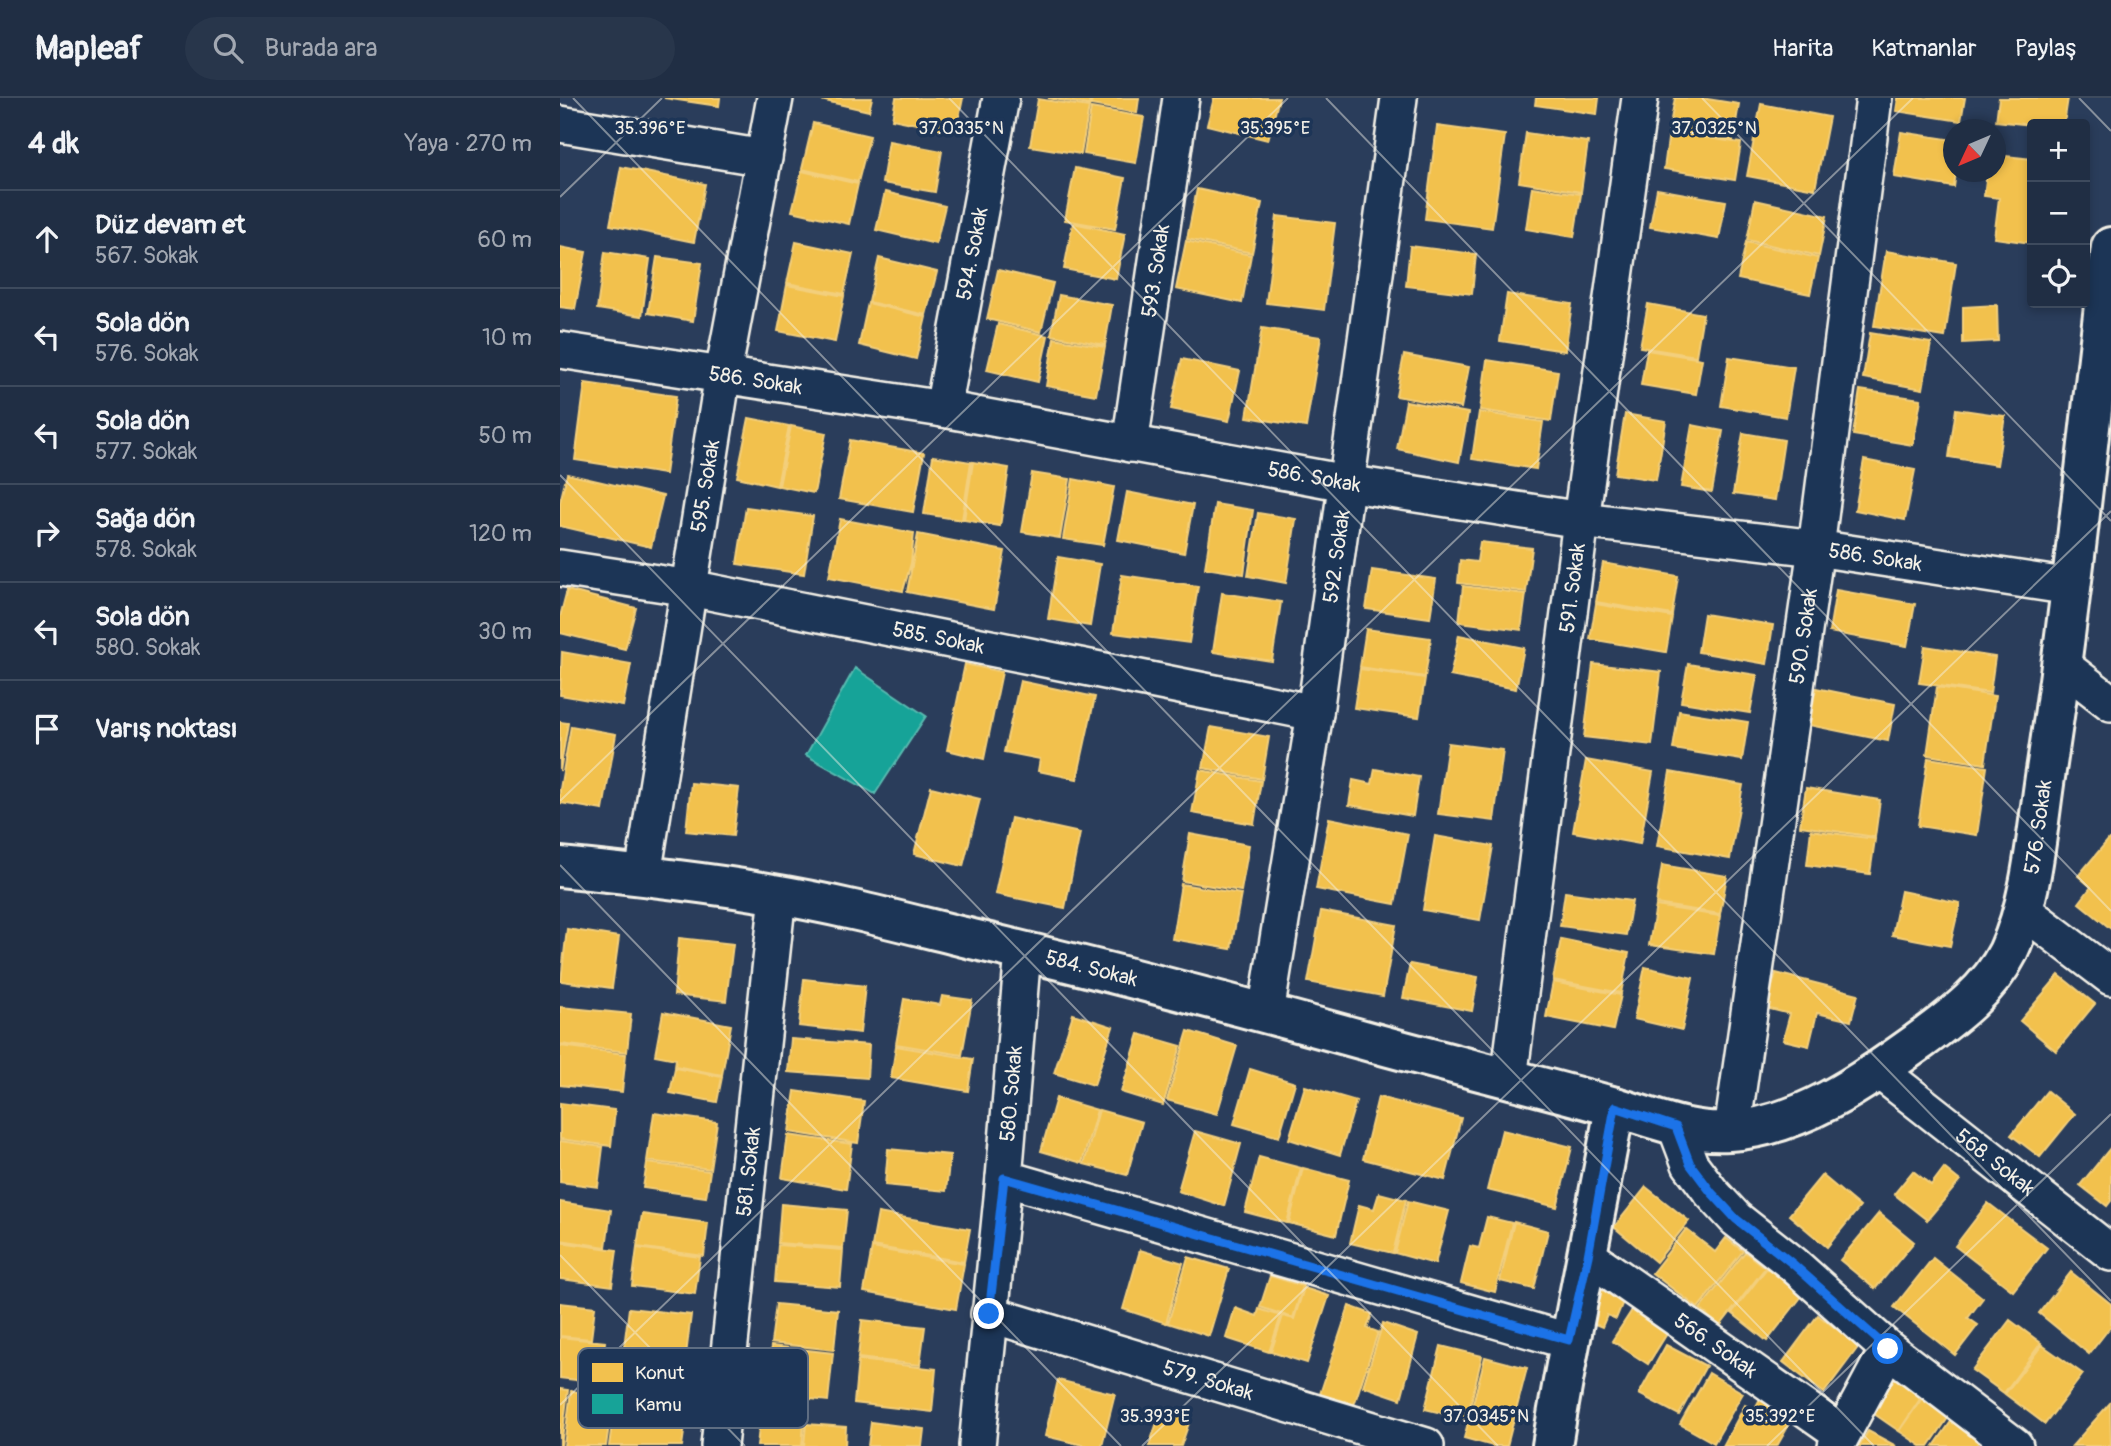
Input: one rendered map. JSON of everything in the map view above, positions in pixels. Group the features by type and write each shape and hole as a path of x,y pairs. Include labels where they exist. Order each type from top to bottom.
{"street":[{"name":"595. Sokak","path":"643,875 723,374 775,98"},
{"name":"594. Sokak","path":"943,409 1000,98"},
{"name":"593. Sokak","path":"1130,444 1181,98"},
{"name":"592. Sokak","path":"1266,1013 1315,713 1399,98"},
{"name":"591. Sokak","path":"1509,1079 1581,520 1640,98"},
{"name":"590. Sokak","path":"1732,1132 1816,548 1874,98"},
{"path":"560,124 764,158"},
{"name":"576. Sokak","path":"1615,1107 1676,1127 1705,1131 1732,1132 1776,1123 1816,1106 1878,1070 1958,1012 1988,982 2006,957 2024,911 2062,665 2071,587 2101,417 2111,247"},
{"name":"586. Sokak","path":"560,350 943,409 1346,483 1581,520 1816,548 2071,587"},
{"name":"585. Sokak","path":"560,568 690,588 1315,713"},
{"path":"2062,665 2111,703"},
{"name":"584. Sokak","path":"560,867 643,875 778,895 1023,951 1615,1107"},
{"name":"581. Sokak","path":"729,1348 778,895"},
{"path":"2024,911 2111,977"},
{"name":"580. Sokak","path":"977,1446 1023,951"},
{"name":"568. Sokak","path":"1878,1070 2111,1252"},
{"path":"1552,1446 1569,1340 1588,1256 1615,1107"},
{"path":"1676,1127 1690,1164 1736,1219 1793,1264 1888,1349 2015,1446"},
{"path":"1004,1178 1569,1340"},
{"name":"566. Sokak","path":"1588,1256 1839,1440"},
{"name":"579. Sokak","path":"989,1314 1426,1446"},
{"path":"1839,1440 1888,1349"},
{"name":"581. Sokak","path":"719,1446 721,1428"}],"building: Konut":[{"path":"664,98 720,98 719,106"},
{"path":"812,98 872,98 869,111"},
{"path":"896,98 963,98 956,132 892,119"},
{"path":"1048,98 1090,98 1089,105"},
{"path":"1092,98 1139,98 1137,113 1091,105"},
{"path":"1214,98 1279,98 1268,140 1207,125"},
{"path":"1536,98 1599,98 1597,114 1535,105"},
{"path":"1675,98 1701,98 1739,104 1733,140 1669,130"},
{"path":"1898,98 1965,98 1961,119 1896,111"},
{"path":"1999,98 2068,98 2065,119 2027,119 2027,124 1996,119"},
{"path":"1038,99 1089,107 1081,154 1030,146"},
{"path":"1761,104 1829,117 1815,189 1747,176"},
{"path":"1091,108 1144,117 1136,163 1084,154"},
{"path":"813,123 870,136 858,182 802,169"},
{"path":"1437,126 1505,135 1492,228 1425,219"},
{"path":"1669,132 1741,143 1735,180 1664,169"},
{"path":"1901,132 1943,138 1943,182 1955,182 1954,187 1894,177"},
{"path":"1526,133 1588,142 1581,192 1519,182"},
{"path":"889,141 942,151 935,192 882,183"},
{"path":"2006,156 2027,158 2027,242 1994,238 1999,198 1984,196 1986,182 2006,182"},
{"path":"621,167 705,184 694,242 610,225"},
{"path":"1075,168 1125,178 1115,229 1065,220"},
{"path":"802,171 858,184 849,224 792,211"},
{"path":"1532,187 1581,194 1574,237 1526,229"},
{"path":"1197,189 1262,203 1252,253 1187,239"},
{"path":"1657,189 1726,201 1719,239 1650,227"},
{"path":"885,192 945,206 936,244 876,230"},
{"path":"1755,200 1827,216 1819,256 1747,240"},
{"path":"1277,216 1335,223 1324,310 1266,303"},
{"path":"1073,223 1125,234 1116,279 1064,269"},
{"path":"1186,241 1251,255 1242,303 1176,289"},
{"path":"796,242 853,254 844,294 787,283"},
{"path":"1746,242 1818,258 1810,294 1738,279"},
{"path":"1410,246 1476,254 1472,294 1406,286"},
{"path":"560,247 586,252 575,309 560,307"},
{"path":"1886,251 1956,263 1945,337 1874,326"},
{"path":"605,252 650,259 642,316 597,309"},
{"path":"657,257 702,263 693,321 648,313"},
{"path":"879,258 937,272 926,315 869,302"},
{"path":"998,270 1053,283 1041,332 987,319"},
{"path":"787,285 844,296 835,342 778,331"},
{"path":"1507,294 1572,304 1565,351 1500,341"},
{"path":"1059,295 1112,305 1105,345 1051,335"},
{"path":"868,303 926,317 916,359 859,345"},
{"path":"1648,304 1703,314 1696,356 1640,347"},
{"path":"1997,305 1998,341 1963,343 1963,307"},
{"path":"998,324 1048,336 1038,382 987,370"},
{"path":"1262,328 1321,337 1306,427 1247,417"},
{"path":"1870,333 1931,343 1923,389 1863,378"},
{"path":"1054,338 1105,347 1096,395 1046,386"},
{"path":"1647,350 1702,359 1696,394 1641,385"},
{"path":"1404,355 1469,367 1461,408 1396,396"},
{"path":"1729,357 1794,367 1786,417 1721,406"},
{"path":"1182,359 1240,371 1229,421 1171,409"},
{"path":"1487,360 1558,371 1551,421 1480,410"},
{"path":"585,383 676,396 665,474 575,460"},
{"path":"1860,390 1921,399 1913,445 1853,435"},
{"path":"1406,401 1468,413 1459,462 1397,449"},
{"path":"1956,409 2005,416 1997,465 1949,457"},
{"path":"1479,412 1543,422 1536,469 1472,459"},
{"path":"1625,414 1666,421 1656,480 1615,474"},
{"path":"749,418 789,426 777,486 737,477"},
{"path":"1692,425 1723,431 1712,492 1681,487"},
{"path":"791,426 826,433 814,493 779,486"},
{"path":"1743,433 1784,440 1775,500 1733,494"},
{"path":"850,440 924,453 913,512 839,499"},
{"path":"933,456 971,462 962,520 924,514"},
{"path":"1864,460 1915,470 1905,520 1855,510"},
{"path":"973,462 1009,468 1000,526 964,520"},
{"path":"1032,473 1070,479 1060,538 1022,532"},
{"path":"567,474 663,496 651,547 560,526 560,502"},
{"path":"1073,479 1114,487 1103,545 1063,539"},
{"path":"1127,492 1193,505 1184,553 1118,540"},
{"path":"1215,504 1253,510 1244,574 1205,568"},
{"path":"746,507 813,516 804,574 737,564"},
{"path":"1258,513 1296,519 1286,583 1248,576"},
{"path":"840,519 914,533 911,563 903,591 829,577"},
{"path":"918,534 1005,551 994,609 907,592"},
{"path":"1480,542 1532,548 1526,592 1458,583 1460,560 1477,562"},
{"path":"1058,557 1100,564 1090,626 1048,619"},
{"path":"1603,563 1678,576 1672,615 1596,602"},
{"path":"1372,570 1436,579 1430,618 1366,609"},
{"path":"1122,575 1198,586 1189,643 1113,633"},
{"path":"1463,586 1526,594 1521,630 1459,622"},
{"path":"567,590 636,608 625,649 560,633 560,617"},
{"path":"1836,590 1915,604 1907,646 1829,632"},
{"path":"1222,593 1281,602 1272,661 1213,652"},
{"path":"1596,604 1672,617 1666,652 1590,639"},
{"path":"1704,614 1773,625 1767,664 1698,652"},
{"path":"1366,629 1431,638 1425,677 1360,667"},
{"path":"1459,635 1524,648 1516,689 1450,676"},
{"path":"1925,646 1995,657 1990,693 1919,683"},
{"path":"562,652 631,664 623,706 560,695"},
{"path":"965,664 1002,672 984,759 947,750"},
{"path":"1593,664 1661,672 1652,745 1584,737"},
{"path":"1688,664 1757,675 1750,713 1681,702"},
{"path":"1360,669 1425,678 1419,717 1354,708"},
{"path":"1020,681 1095,697 1077,779 1038,771 1040,759 1004,752"},
{"path":"1937,687 1995,696 1985,764 1927,755"},
{"path":"1816,688 1895,704 1888,741 1809,725"},
{"path":"1679,711 1748,722 1742,760 1673,749"},
{"path":"560,722 568,723 560,771"},
{"path":"571,726 616,734 603,810 560,803"},
{"path":"1211,727 1269,737 1262,779 1203,768"},
{"path":"1448,743 1503,750 1494,821 1438,814"},
{"path":"1928,758 1987,767 1977,835 1918,826"},
{"path":"1586,760 1653,772 1640,844 1573,832"},
{"path":"1375,769 1419,777 1413,816 1349,805 1353,780 1372,784"},
{"path":"1200,770 1261,781 1254,824 1192,813"},
{"path":"1670,772 1743,785 1730,859 1657,846"},
{"path":"691,783 739,788 733,836 686,831"},
{"path":"931,787 980,799 963,866 914,854"},
{"path":"1806,788 1880,800 1875,837 1800,826"},
{"path":"1011,818 1080,833 1065,908 995,894"},
{"path":"1329,818 1408,834 1395,904 1316,889"},
{"path":"1811,830 1875,839 1870,874 1807,865"},
{"path":"1190,834 1249,845 1241,891 1182,881"},
{"path":"1435,836 1493,846 1480,920 1423,910"},
{"path":"2109,839 2111,929 2079,903 2091,887 2078,876"},
{"path":"1662,865 1727,876 1720,914 1656,904"},
{"path":"1181,884 1241,894 1231,949 1172,939"},
{"path":"1901,891 1960,903 1950,946 1892,935"},
{"path":"1565,892 1632,901 1626,935 1560,926"},
{"path":"1656,906 1720,916 1714,954 1649,945"},
{"path":"1321,911 1396,925 1383,996 1308,982"},
{"path":"567,929 619,937 612,988 561,981"},
{"path":"679,938 733,944 726,1001 674,995"},
{"path":"1561,939 1629,953 1621,993 1553,980"},
{"path":"1410,964 1478,977 1472,1011 1403,998"},
{"path":"1645,967 1693,978 1682,1030 1634,1019"},
{"path":"1776,973 1858,994 1851,1021 1817,1013 1809,1046 1783,1040 1790,1014 1766,1008"},
{"path":"2059,975 2095,1004 2056,1051 2020,1021"},
{"path":"804,979 865,986 860,1033 799,1026"},
{"path":"1553,982 1621,995 1613,1030 1546,1017"},
{"path":"942,996 972,1000 962,1055 896,1044 904,999 940,1005"},
{"path":"560,1007 631,1014 627,1052 560,1044"},
{"path":"663,1012 731,1025 722,1075 675,1066 676,1059 655,1055"},
{"path":"1073,1014 1113,1027 1094,1085 1054,1073"},
{"path":"1188,1031 1237,1046 1217,1114 1167,1100"},
{"path":"1139,1034 1181,1046 1163,1105 1121,1092"},
{"path":"791,1039 869,1045 867,1078 788,1072"},
{"path":"560,1046 626,1054 622,1092 560,1085"},
{"path":"896,1046 973,1059 968,1091 891,1078"},
{"path":"675,1068 722,1077 717,1102 670,1093"},
{"path":"1250,1069 1295,1083 1279,1137 1234,1124"},
{"path":"1305,1086 1356,1101 1340,1155 1289,1139"},
{"path":"795,1091 864,1101 858,1143 789,1132"},
{"path":"2047,1091 2075,1114 2040,1157 2011,1135"},
{"path":"1378,1097 1461,1118 1445,1180 1363,1159"},
{"path":"1056,1098 1097,1110 1082,1163 1041,1151"},
{"path":"560,1103 615,1110 611,1146 560,1139"},
{"path":"1099,1110 1142,1122 1127,1175 1084,1164"},
{"path":"654,1113 717,1122 710,1169 647,1161"},
{"path":"1502,1130 1572,1147 1557,1207 1487,1190"},
{"path":"1195,1131 1241,1144 1224,1206 1178,1191"},
{"path":"788,1135 852,1144 846,1189 782,1178"},
{"path":"560,1141 603,1147 598,1187 560,1182"},
{"path":"2111,1147 2111,1201 2107,1206 2080,1185"},
{"path":"888,1149 950,1155 946,1191 885,1185"},
{"path":"1259,1157 1301,1168 1287,1223 1245,1212"},
{"path":"647,1163 710,1171 706,1197 643,1188"},
{"path":"1303,1168 1349,1180 1336,1235 1289,1223"},
{"path":"1944,1168 1960,1181 1927,1220 1894,1194 1913,1171 1931,1185"},
{"path":"1822,1175 1860,1207 1827,1247 1789,1215"},
{"path":"1646,1187 1689,1221 1656,1262 1614,1227"},
{"path":"1379,1193 1406,1200 1393,1253 1350,1243 1359,1205 1374,1209"},
{"path":"1408,1201 1449,1211 1435,1264 1395,1253"},
{"path":"560,1202 611,1210 606,1247 560,1240"},
{"path":"1988,1203 2047,1248 2013,1291 1955,1246"},
{"path":"781,1204 847,1210 843,1248 778,1243"},
{"path":"878,1213 970,1229 964,1262 872,1246"},
{"path":"1879,1213 1914,1242 1875,1289 1840,1260"},
{"path":"642,1214 708,1223 704,1256 637,1247"},
{"path":"1487,1217 1512,1223 1495,1292 1461,1283 1470,1246 1479,1248"},
{"path":"1514,1222 1548,1231 1534,1289 1500,1281"},
{"path":"1686,1229 1715,1252 1726,1238 1743,1251 1698,1308 1652,1273"},
{"path":"560,1242 617,1250 612,1286 560,1279"},
{"path":"778,1245 843,1250 840,1287 775,1282"},
{"path":"637,1248 700,1257 695,1294 632,1286"},
{"path":"872,1248 964,1264 956,1309 864,1292"},
{"path":"1140,1250 1183,1263 1166,1323 1123,1309"},
{"path":"1745,1252 1765,1268 1720,1326 1700,1309"},
{"path":"1188,1257 1229,1269 1209,1336 1168,1323"},
{"path":"1933,1258 1983,1298 1968,1318 1978,1325 1955,1355 1894,1307"},
{"path":"1767,1268 1802,1296 1767,1341 1732,1313"},
{"path":"2071,1272 2111,1304 2111,1326 2089,1354 2039,1313"},
{"path":"1270,1276 1303,1286 1293,1318 1260,1307"},
{"path":"1602,1281 1627,1292 1616,1319 1607,1315 1602,1327 1585,1320"},
{"path":"1304,1288 1329,1296 1307,1363 1271,1352 1283,1316 1294,1319"},
{"path":"1638,1301 1673,1324 1648,1364 1612,1341"},
{"path":"560,1303 595,1307 591,1339 560,1336"},
{"path":"776,1304 838,1310 834,1350 771,1343"},
{"path":"1349,1306 1372,1314 1367,1328 1378,1332 1353,1408 1319,1397"},
{"path":"629,1308 691,1315 687,1348 624,1347"},
{"path":"1235,1308 1257,1316 1259,1309 1281,1316 1269,1352 1226,1338"},
{"path":"1818,1315 1859,1346 1824,1393 1783,1362"},
{"path":"862,1320 925,1327 920,1365 858,1358"},
{"path":"2010,1320 2041,1343 2004,1393 1972,1370"},
{"path":"1383,1323 1418,1335 1401,1399 1363,1386"},
{"path":"560,1337 605,1342 604,1348 578,1348 578,1380 560,1378"},
{"path":"1666,1345 1706,1366 1679,1415 1639,1394"},
{"path":"2042,1345 2083,1374 2045,1424 2005,1394"},
{"path":"1441,1346 1482,1356 1467,1419 1425,1409"},
{"path":"808,1350 833,1353 828,1401 808,1399"},
{"path":"1485,1357 1527,1368 1507,1446 1493,1446 1464,1438"},
{"path":"858,1360 936,1369 932,1412 854,1403"},
{"path":"1709,1373 1743,1393 1714,1443 1680,1424"},
{"path":"1894,1377 1922,1396 1899,1431 1870,1411"},
{"path":"1058,1380 1115,1394 1102,1446 1087,1446 1045,1436"},
{"path":"560,1389 568,1390 561,1446 560,1446"},
{"path":"571,1391 578,1392 578,1428 609,1428 606,1446 564,1446"},
{"path":"1762,1395 1778,1404 1771,1416 1789,1425 1777,1446 1723,1446 1745,1405 1754,1410"},
{"path":"1923,1397 1950,1415 1929,1446 1921,1446 1899,1431"},
{"path":"2110,1403 2111,1446 2072,1446"},
{"path":"1161,1411 1190,1420 1181,1446 1149,1446"},
{"path":"1955,1416 1983,1436 1976,1446 1934,1446"},
{"path":"871,1422 924,1429 922,1446 868,1446"},
{"path":"808,1424 846,1427 845,1446 804,1446"},
{"path":"611,1428 685,1428 682,1446 609,1446"},
{"path":"759,1428 804,1428 802,1446 757,1446"},
{"path":"1868,1431 1896,1446 1859,1446"}],"building: Kamu":[{"path":"855,668 926,716 875,794 806,755"}],"route":[{"path":"989,1314 1004,1178 1569,1340 1588,1256 1615,1107 1676,1127 1690,1164 1736,1219 1793,1264 1888,1349"}]}
